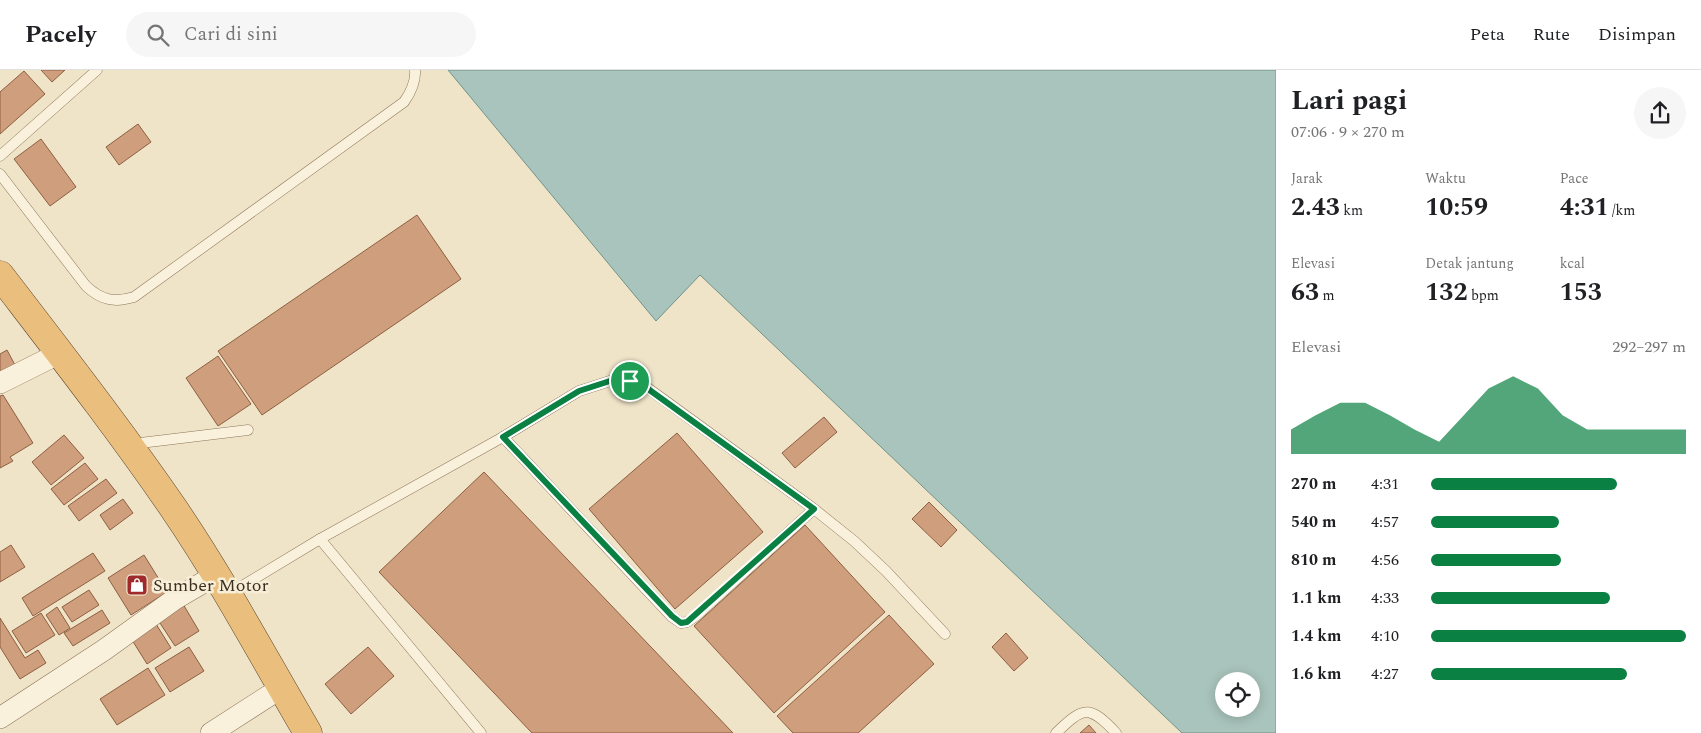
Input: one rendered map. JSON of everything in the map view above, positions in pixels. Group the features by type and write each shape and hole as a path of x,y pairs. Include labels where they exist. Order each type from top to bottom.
{"highway":[{"path":"0,275 60,353 175,510 222,585 308,733"}],"street":[{"path":"0,383 60,353"},
{"path":"0,718 104,650 175,599 222,585"},
{"path":"211,733 281,688"}],"lane":[{"path":"0,156 96,70"},
{"path":"0,174 86,286 95,294 120,301 134,297 404,102 412,90 416,76 415,70"},
{"path":"222,585 320,539 503,437 579,391 613,380 630,381 644,386 814,509 854,541 886,571 945,634"},
{"path":"128,445 248,430"},
{"path":"503,437 672,616 681,623 687,622 696,616 814,509"},
{"path":"320,539 481,733"},
{"path":"1056,733 1076,715 1089,712 1102,719 1116,733"}],"water":[{"path":"448,70 1276,70 1276,733 1182,733 700,275 656,321"}],"building":[{"path":"41,70 65,70 52,82"},
{"path":"24,71 45,94 0,134 0,92"},
{"path":"138,124 151,142 119,165 106,147"},
{"path":"41,139 76,187 50,206 14,159"},
{"path":"417,215 461,279 262,415 218,351"},
{"path":"7,350 15,365 0,373 0,354"},
{"path":"218,356 251,404 218,426 186,378"},
{"path":"3,395 33,443 10,457 13,461 0,468 0,396"},
{"path":"824,417 837,432 795,468 782,453"},
{"path":"677,433 763,532 675,609 589,509"},
{"path":"64,435 84,458 51,485 32,462"},
{"path":"85,463 98,479 64,505 51,489"},
{"path":"484,472 733,733 532,733 379,572"},
{"path":"106,479 117,493 79,521 68,506"},
{"path":"123,499 133,513 110,530 100,515"},
{"path":"929,502 957,530 941,547 912,519"},
{"path":"805,525 885,612 774,713 694,626"},
{"path":"11,545 25,567 0,582 0,552"},
{"path":"93,553 105,571 33,616 22,598"},
{"name":"Sumber Motor","path":"144,555 167,592 131,615 108,578"},
{"path":"89,590 99,605 72,622 62,607"},
{"path":"183,604 199,631 175,646 158,620"},
{"path":"57,607 70,628 59,635 46,615"},
{"path":"102,610 110,623 73,646 64,633"},
{"path":"41,613 55,635 26,653 12,631"},
{"path":"889,615 934,664 858,733 793,733 777,716"},
{"path":"0,618 25,658 38,650 46,663 20,679 0,647"},
{"path":"156,624 171,648 147,664 132,640"},
{"path":"1006,633 1028,658 1014,671 992,647"},
{"path":"189,647 204,671 170,692 155,668"},
{"path":"368,647 394,676 351,714 325,684"},
{"path":"148,668 165,695 117,725 100,699"},
{"path":"1089,725 1096,733 1080,733"}],"place":[{"name":"Sumber Motor","path":"137,585"}],"route":[{"path":"613,380 630,381 644,386 814,509 696,616 687,622 681,623 676,621 503,437 579,391 613,380"}]}
